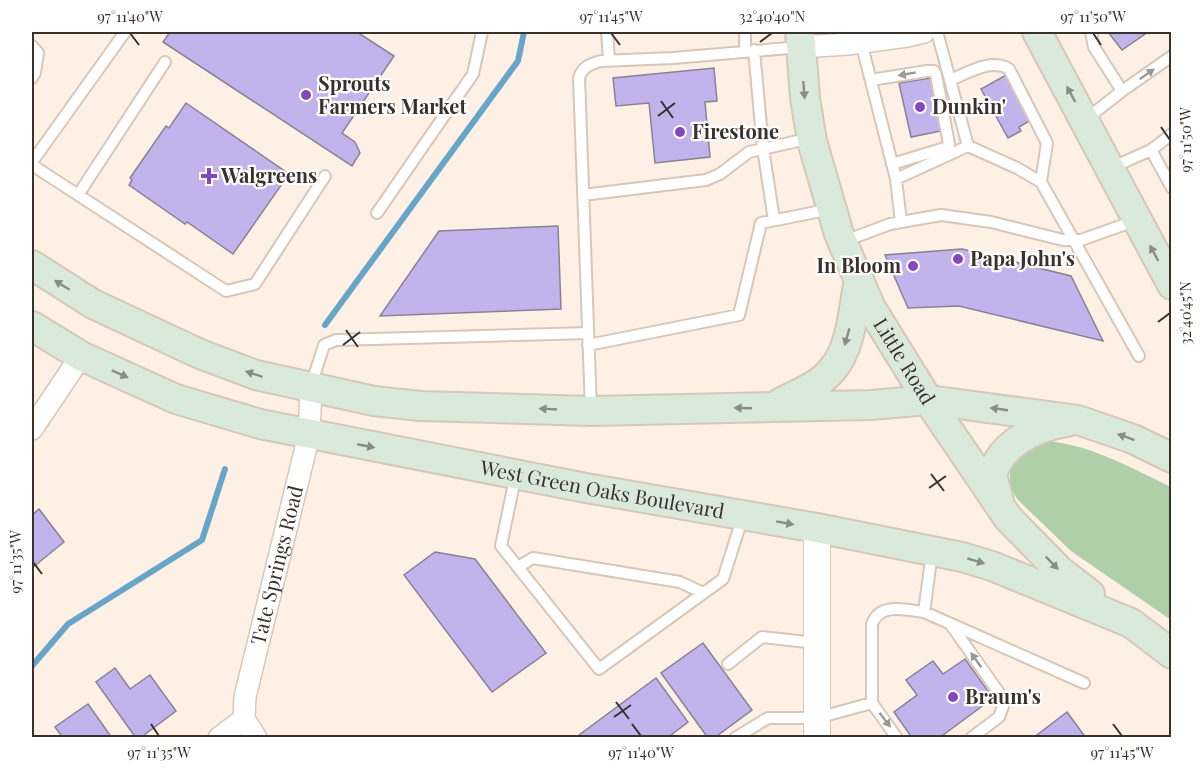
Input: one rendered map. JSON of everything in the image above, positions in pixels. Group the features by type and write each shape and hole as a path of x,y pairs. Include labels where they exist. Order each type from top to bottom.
{"main road":[{"path":"1037,32 1172,285"},
{"name":"Little Road","path":"800,39 811,138 842,242 871,308 928,400 1008,518 1060,572 1131,623"},
{"path":"32,265 93,304 201,354 256,375 311,389 374,401 421,406 591,411 871,405 928,400 1078,420 1133,439 1172,458"},
{"path":"776,406 815,384 832,370 843,351 849,332 858,280"},
{"name":"West Green Oaks Boulevard","path":"32,326 81,356 176,399 260,424 516,474 817,528 932,551 992,566 1131,623 1172,654"},
{"path":"1008,518 995,493 992,481 994,468 1004,453 1014,443 1039,429 1078,420"}],"street":[{"path":"800,39 861,42 924,32"},
{"path":"32,429 81,356"},
{"name":"Tate Springs Road","path":"244,719 245,698 309,435 311,389"},
{"path":"817,528 817,728"},
{"path":"219,738 244,719 256,738"}],"lane":[{"path":"125,32 32,164 226,291 255,284 325,176"},
{"path":"378,213 473,74 482,32"},
{"path":"607,32 609,60"},
{"path":"745,32 750,50 774,220"},
{"path":"937,32 968,146"},
{"path":"1091,32 1094,47 1122,91"},
{"path":"591,411 579,78 581,71 591,64 609,60 673,58 750,50 800,39"},
{"path":"861,42 896,179 901,222"},
{"path":"32,46 38,53 32,78"},
{"path":"1084,121 1172,56"},
{"path":"78,195 165,62"},
{"path":"950,80 985,66 1002,66 1009,69 1047,142 1041,182"},
{"path":"871,80 927,71 934,71 936,75 948,147 892,164"},
{"path":"1110,168 1151,150 1172,134"},
{"path":"583,195 706,180 720,174 749,152 811,138"},
{"path":"896,179 968,146 1017,168 1041,182 1076,240 1139,357"},
{"path":"1151,150 1172,188"},
{"path":"588,345 739,315 761,223 831,209"},
{"path":"842,242 901,222 941,215 991,222 1063,240 1076,240 1137,220"},
{"path":"311,389 324,345 336,340 588,333"},
{"path":"516,474 501,546 599,669 723,579 743,515"},
{"path":"924,612 932,551"},
{"path":"518,567 533,558 680,582 703,593"},
{"path":"897,738 872,703 872,629 874,620 883,611 892,609 924,612 1084,683"},
{"path":"950,623 996,687 1003,701 999,717 971,738"},
{"path":"728,664 762,637 816,643"},
{"path":"735,738 768,718 817,728 872,703"}],"green space":[{"path":"1041,441 1057,442 1091,451 1171,487 1171,620 1071,551 1018,500 1010,481 1014,460"}],"building":[{"name":"Sprouts Farmers Market","path":"170,32 357,32 394,56 342,133 355,142 360,153 352,166 163,42"},
{"path":"1108,32 1148,32 1122,50"},
{"name":"Firestone","path":"714,68 717,101 705,102 710,157 655,163 649,103 616,106 613,78"},
{"path":"1006,75 1031,120 1019,127 1021,131 1008,138 981,89"},
{"name":"Dunkin'","path":"931,78 941,131 911,137 899,83"},
{"name":"Walgreens","path":"186,103 289,174 233,254 129,185 132,180 130,178 166,126 169,128"},
{"path":"558,226 561,309 380,316 439,231"},
{"path":"962,249 1071,276 1103,341 959,306 908,308 885,255"},
{"path":"39,509 64,542 32,568 32,515"},
{"path":"435,552 475,559 546,653 492,692 404,575"},
{"path":"703,643 752,710 714,738 708,738 661,673"},
{"name":"Braum's","path":"965,659 993,698 939,738 912,738 894,712 917,695 906,680 933,661 943,674"},
{"path":"115,668 130,689 150,675 176,711 140,738 136,738 96,682"},
{"path":"656,678 688,722 667,738 575,738"},
{"path":"88,704 112,738 63,738 55,727"},
{"path":"1067,712 1086,738 1033,738"}],"waterway":[{"path":"325,325 518,61 524,32"},
{"path":"32,666 68,624 202,540 225,469"}],"place":[{"name":"Sprouts Farmers Market","path":"306,95"},
{"name":"Dunkin'","path":"920,107"},
{"name":"Firestone","path":"680,132"},
{"name":"Walgreens","path":"209,176"},
{"name":"Papa John's","path":"958,259"},
{"name":"In Bloom","path":"913,266"},
{"name":"Braum's","path":"953,697"}]}
